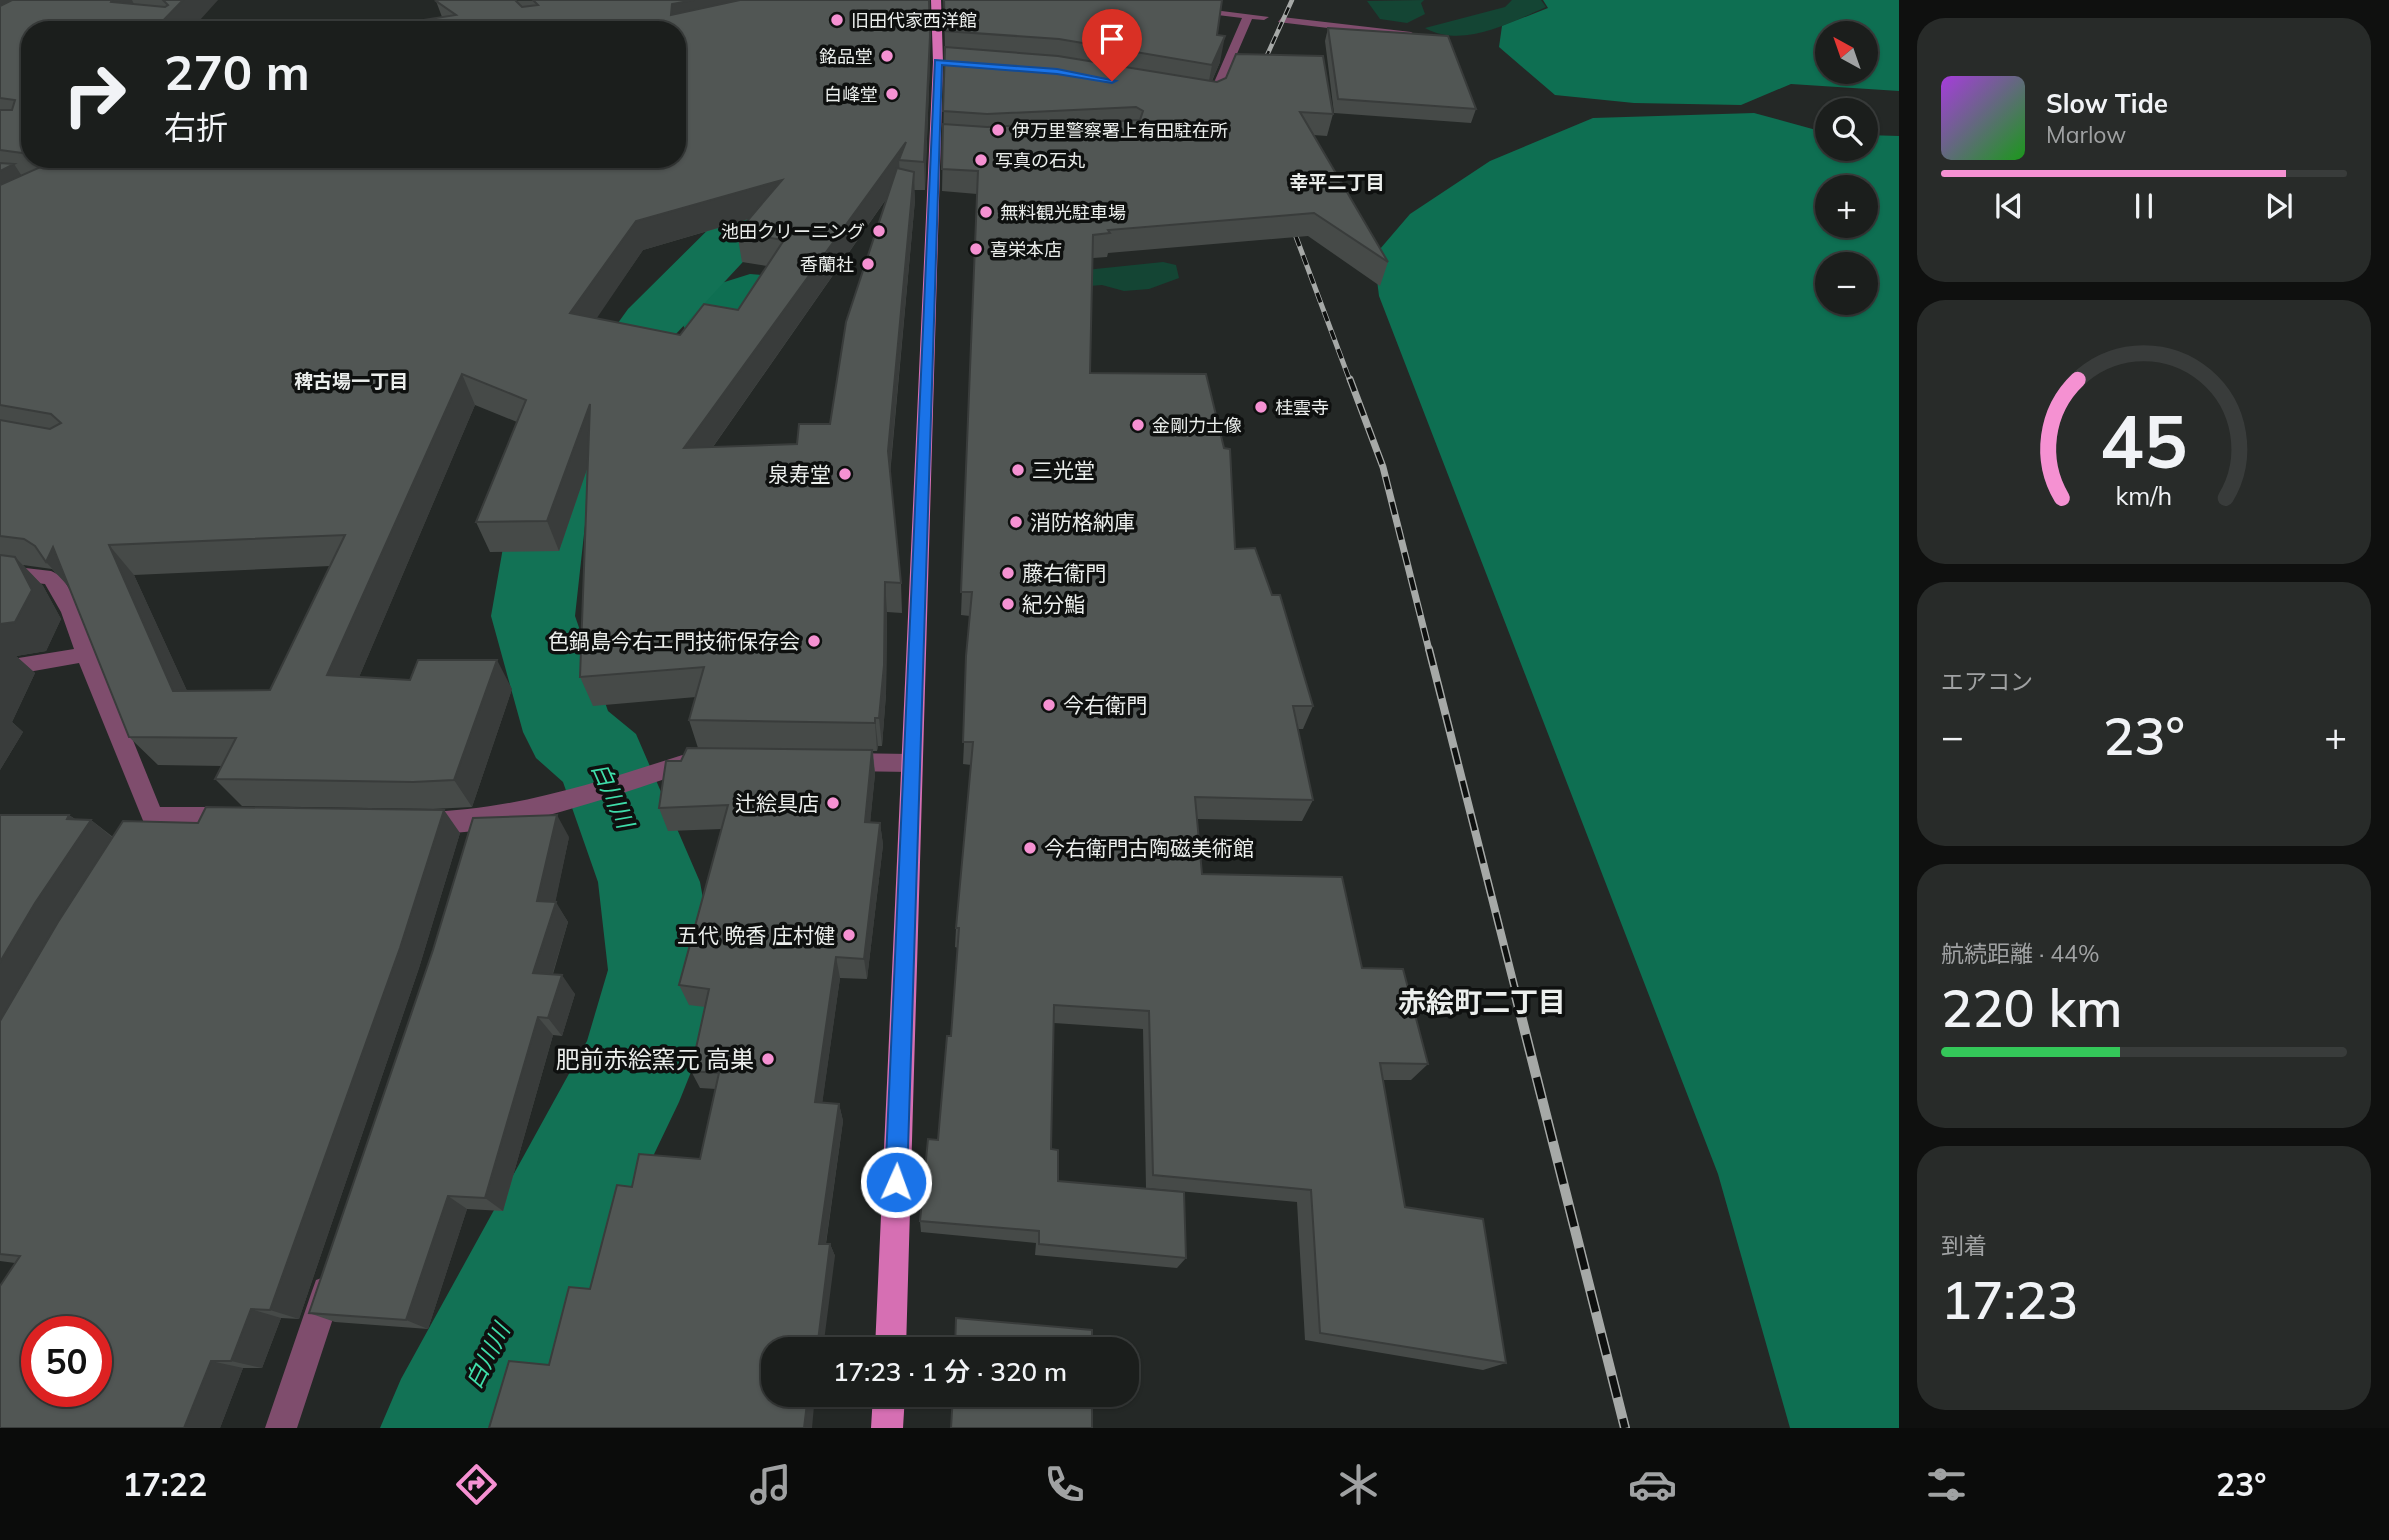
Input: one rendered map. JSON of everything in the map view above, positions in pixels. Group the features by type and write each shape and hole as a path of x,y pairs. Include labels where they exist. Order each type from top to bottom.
{"main road":[{"path":"890,1337 910,764 944,62 936,0"},
{"path":"887,1428 888,1407"}],"street":[{"path":"1221,12 1226,0"},
{"path":"1181,8 1264,17"},
{"path":"1188,94 1213,98 1248,16"},
{"path":"1282,20 1411,34"},
{"path":"0,572 51,578 68,600 87,654 139,774 152,816 138,839"},
{"path":"0,670 87,654"},
{"path":"406,821 475,832 558,802 702,760"},
{"path":"829,762 910,764"},
{"path":"152,816 245,817"},
{"path":"281,1428 334,1270"}],"green space":[{"path":"1424,0 1421,3 1425,14 1407,23 1380,19 1367,1"},
{"path":"1512,0 1541,0 1546,7 1502,26 1470,35 1440,34 1425,28 1505,7"},
{"path":"1543,0 1899,0 1899,91 1791,84 1741,105 1634,103 1555,95 1499,47 1502,26 1548,8"},
{"path":"1754,113 1815,130 1815,161 1878,161 1878,135 1899,136 1899,1428 1790,1428 1718,1174 1379,296 1374,256 1410,214 1490,161 1593,118"},
{"path":"1163,262 1176,265 1179,278 1149,289 1124,291 1102,285 1076,287 1066,272"},
{"path":"750,274 762,275 768,284 732,315 685,329 681,321 715,285"}],"building":[{"path":"12,0 112,0 111,2 165,7 168,5 163,0 183,0 163,21 21,21 21,153 0,150 0,110 12,110 15,100 0,98 0,6"},
{"path":"515,0 522,7 538,5 533,0 694,0 672,4 671,15 740,0 929,0 930,36 924,162 899,160 906,142 684,448 797,444 799,424 830,424 846,322 897,168 914,172 888,451 901,583 885,582 884,665 879,718 875,718 875,723 689,720 704,667 580,677 590,404 547,521 476,522 526,400 462,374 327,675 410,680 418,660 497,660 454,780 413,782 215,779 236,738 129,737 53,547 46,562 35,546 24,539 0,536 0,420 50,429 61,423 51,414 0,405 0,185 38,168 686,168 686,21 417,21 456,15 436,1","holes":["782,180 737,233 784,240 738,310 704,304 680,335 570,313 636,221","345,535 270,690 173,691 109,545"]},
{"path":"944,0 1222,0 1217,35 1225,36 1212,65 1059,39 945,31"},
{"path":"1328,28 1448,36 1476,109 1338,99"},
{"path":"945,47 1058,56 1217,82 1226,78 1236,54 1323,56 1333,114 1300,112 1388,262 1314,213 1108,230 1110,233 1093,235 1090,373 1206,374 1224,448 1230,449 1235,549 1255,548 1272,595 1280,595 1313,706 1293,706 1313,800 1195,797 1202,874 1342,877 1362,968 1403,969 1428,1064 1380,1063 1405,1207 1483,1219 1506,1363 1320,1333 1311,1190 1153,1175 1149,1011 1054,1005 1051,1149 1058,1150 1058,1181 1184,1192 1186,1258 1039,1244 1039,1231 920,1221 928,1139 938,1140 947,1036 951,1036 959,928 956,928 973,742 963,742 966,656 972,592 961,592 978,171 942,169 943,124 987,127 1140,120 1143,111 1136,107 987,114 943,111"},
{"path":"0,163 14,164 0,171"},
{"path":"0,555 15,557 32,590 15,622 0,624"},
{"path":"687,748 872,750 865,822 880,823 864,959 836,957 815,1102 839,1104 819,1244 830,1244 818,1337 761,1337 761,1407 807,1407 804,1428 489,1428 509,1361 549,1365 569,1287 590,1289 617,1185 632,1187 639,1154 700,1159 719,1073 691,1071 709,989 679,985 728,805 659,808 666,761 681,761"},
{"path":"206,807 444,810 400,948 270,1310 251,1309 231,1361 211,1361 184,1428 0,1428 0,1286 20,1256 0,1254 0,1021 58,922 123,821 198,823"},
{"path":"0,815 69,815 67,819 91,820 35,903 0,962"},
{"path":"557,815 537,901 556,902 533,973 562,975 548,1018 538,1017 485,1198 448,1196 406,1320 309,1313 433,950 473,818"},
{"path":"956,1318 1092,1330 1092,1337 955,1337"},
{"path":"952,1407 1092,1407 1092,1428 951,1428"}],"waterway":[{"name":"白川川","path":"450,1428 638,1062 662,970 649,882 603,761 569,732 533,616 546,525 582,423 651,323 761,209 787,167 768,145 686,89"}],"railway":[{"path":"1259,73 1292,0"},
{"path":"1289,218 1350,381"},
{"path":"1350,379 1383,467 1429,650"},
{"path":"1429,649 1516,993"},
{"path":"1515,992 1625,1428"}],"place":[{"name":"旧田代家西洋館","path":"837,20"},
{"name":"銘品堂","path":"887,56"},
{"name":"白峰堂","path":"892,94"},
{"name":"伊万里警察署上有田駐在所","path":"998,130"},
{"name":"写真の石丸","path":"981,160"},
{"name":"無料観光駐車場","path":"986,212"},
{"name":"池田クリーニング","path":"879,231"},
{"name":"喜栄本店","path":"976,249"},
{"name":"香蘭社","path":"868,264"},
{"name":"桂雲寺","path":"1261,407"},
{"name":"金剛力士像","path":"1138,425"},
{"name":"三光堂","path":"1018,470"},
{"name":"泉寿堂","path":"845,474"},
{"name":"消防格納庫","path":"1016,522"},
{"name":"藤右衞門","path":"1008,573"},
{"name":"紀分鮨","path":"1008,604"},
{"name":"色鍋島今右エ門技術保存会","path":"814,641"},
{"name":"今右衛門","path":"1049,705"},
{"name":"辻絵具店","path":"833,803"},
{"name":"今右衛門古陶磁美術館","path":"1030,848"},
{"name":"五代 晩香 庄村健","path":"849,935"},
{"name":"肥前赤絵窯元 高巣","path":"768,1059"}],"district":[{"name":"幸平二丁目","path":"1337,182"},
{"name":"稗古場一丁目","path":"351,381"},
{"name":"赤絵町二丁目","path":"1482,1001"}],"route":[{"path":"896,1182 938,62 1057,71 1112,81"}]}
